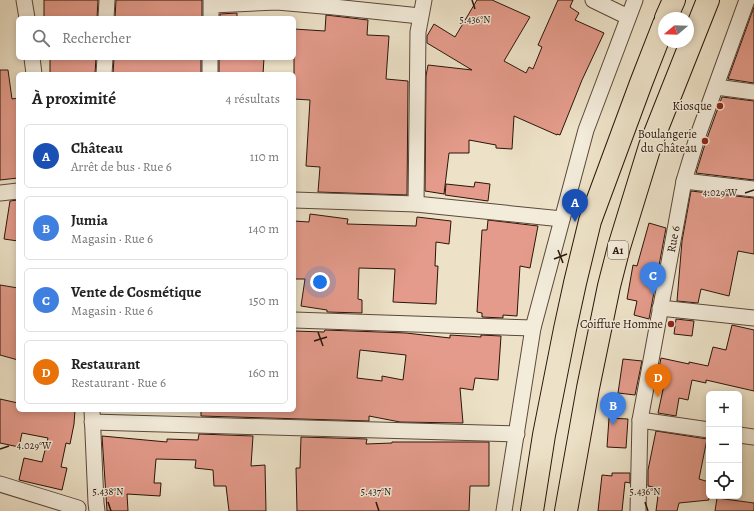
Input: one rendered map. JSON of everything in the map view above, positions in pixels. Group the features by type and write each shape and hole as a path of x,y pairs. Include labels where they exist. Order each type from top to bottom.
{"main road":[{"path":"669,12 674,0"},
{"name":"A1","path":"566,511 588,388 609,286 619,247 650,146 708,0"},
{"path":"532,511 541,450 565,329 590,221 640,83 658,39"}],"street":[{"path":"24,0 26,16"},
{"path":"106,16 107,0"},
{"path":"416,204 418,32 424,0"},
{"path":"593,0 628,17"},
{"path":"504,511 533,328 586,130 635,0"},
{"name":"Rue 6","path":"638,511 640,420 684,181 697,138 747,0"},
{"path":"211,8 277,2 334,6 420,16"},
{"path":"32,60 34,72"},
{"path":"104,72 105,60"},
{"path":"210,60 210,72"},
{"path":"716,87 754,92"},
{"path":"684,181 754,189"},
{"path":"0,193 16,191"},
{"path":"296,200 416,204 562,219"},
{"path":"660,308 754,318"},
{"path":"296,320 533,328"},
{"path":"0,484 73,510 96,507 92,416 517,434"},
{"path":"640,420 706,430"},
{"path":"742,435 754,437"}],"building":[{"path":"44,0 98,0 97,16 44,16"},
{"path":"116,0 202,0 202,16 115,16"},
{"path":"477,0 492,0 530,17 504,61 526,73 529,67 533,69 542,47 538,45 558,0 573,0 570,7 579,13 575,20 604,33 582,80 560,135 514,116 512,149 496,148 496,145 469,140 469,153 449,153 444,194 425,191 426,76 428,65 472,70 427,43 427,36 434,24 455,37"},
{"path":"754,7 754,83 728,79"},
{"path":"237,13 237,16 220,16 220,14"},
{"path":"326,15 368,20 367,35 389,36 386,79 408,81 407,195 318,192 320,167 306,166 310,100 296,99 296,72 294,72 294,60 296,60 296,29 325,31"},
{"path":"50,60 96,60 95,72 50,72"},
{"path":"114,60 201,60 201,72 113,72"},
{"path":"219,60 264,60 263,72 219,72"},
{"path":"0,70 8,70 12,99 16,98 16,178 0,180"},
{"path":"722,97 754,101 754,180 696,173"},
{"path":"475,182 490,184 488,201 445,195 446,184 474,187"},
{"path":"691,191 754,198 754,254 738,251 729,296 701,289 698,303 677,301 682,241"},
{"path":"16,200 16,241 4,239 10,201"},
{"path":"310,214 348,219 347,224 416,226 417,217 451,221 449,244 436,242 435,266 438,266 436,304 393,302 395,269 359,268 358,299 362,300 362,313 327,312 327,310 301,306 305,279 296,279 296,221 309,222"},
{"path":"488,220 538,226 530,268 520,266 517,316 503,315 503,318 482,317 482,313 477,312 482,230 487,230"},
{"path":"649,223 666,228 649,319 634,315 637,301 627,299 633,265 637,266"},
{"path":"0,285 16,288 16,359 0,355"},
{"path":"676,319 694,321 692,336 674,334"},
{"path":"732,325 754,330 754,391 706,380 706,383 692,380 688,400 679,398 676,416 658,413 665,380 657,378 661,358 689,364 689,362 708,366 713,347 726,350"},
{"path":"325,330 406,333 450,338 450,335 481,337 481,335 501,336 498,380 475,378 473,390 460,388 463,423 400,422 369,416 369,421 201,416 201,412 296,412 296,331 324,332","holes":["360,350 406,355 403,380 382,376 382,381 357,378"]},
{"path":"623,359 642,361 635,395 618,393"},
{"path":"0,399 16,403 16,412 75,412 70,444 66,443 61,467 67,468 62,490 19,480 24,458 42,462 48,438 22,433 19,447 0,443"},
{"path":"609,418 628,419 626,448 607,447"},
{"path":"656,431 706,439 699,479 706,481 706,499 709,500 679,503 677,511 656,511 659,488 648,486 648,470"},
{"path":"199,434 253,436 251,466 265,465 266,511 229,511 226,486 214,486 213,470 195,468 196,460 156,459 154,483 161,483 160,496 127,494 128,511 107,511 102,436 167,442 167,439 198,440"},
{"path":"301,437 367,439 366,444 392,442 489,442 489,486 470,486 469,511 297,511 296,468 300,468"},
{"path":"612,473 630,473 630,483 625,482 622,511 598,511 602,475 612,476"},
{"path":"717,499 754,503 754,511 715,511"}],"place":[{"name":"Kiosque","path":"720,106"},
{"name":"Boulangerie du Château","path":"705,141"},
{"name":"Château","path":"575,222"},
{"name":"Vente de Cosmétique","path":"653,295"},
{"name":"Coiffure Homme","path":"671,324"},
{"name":"Restaurant","path":"658,397"},
{"name":"Jumia","path":"613,425"}]}
